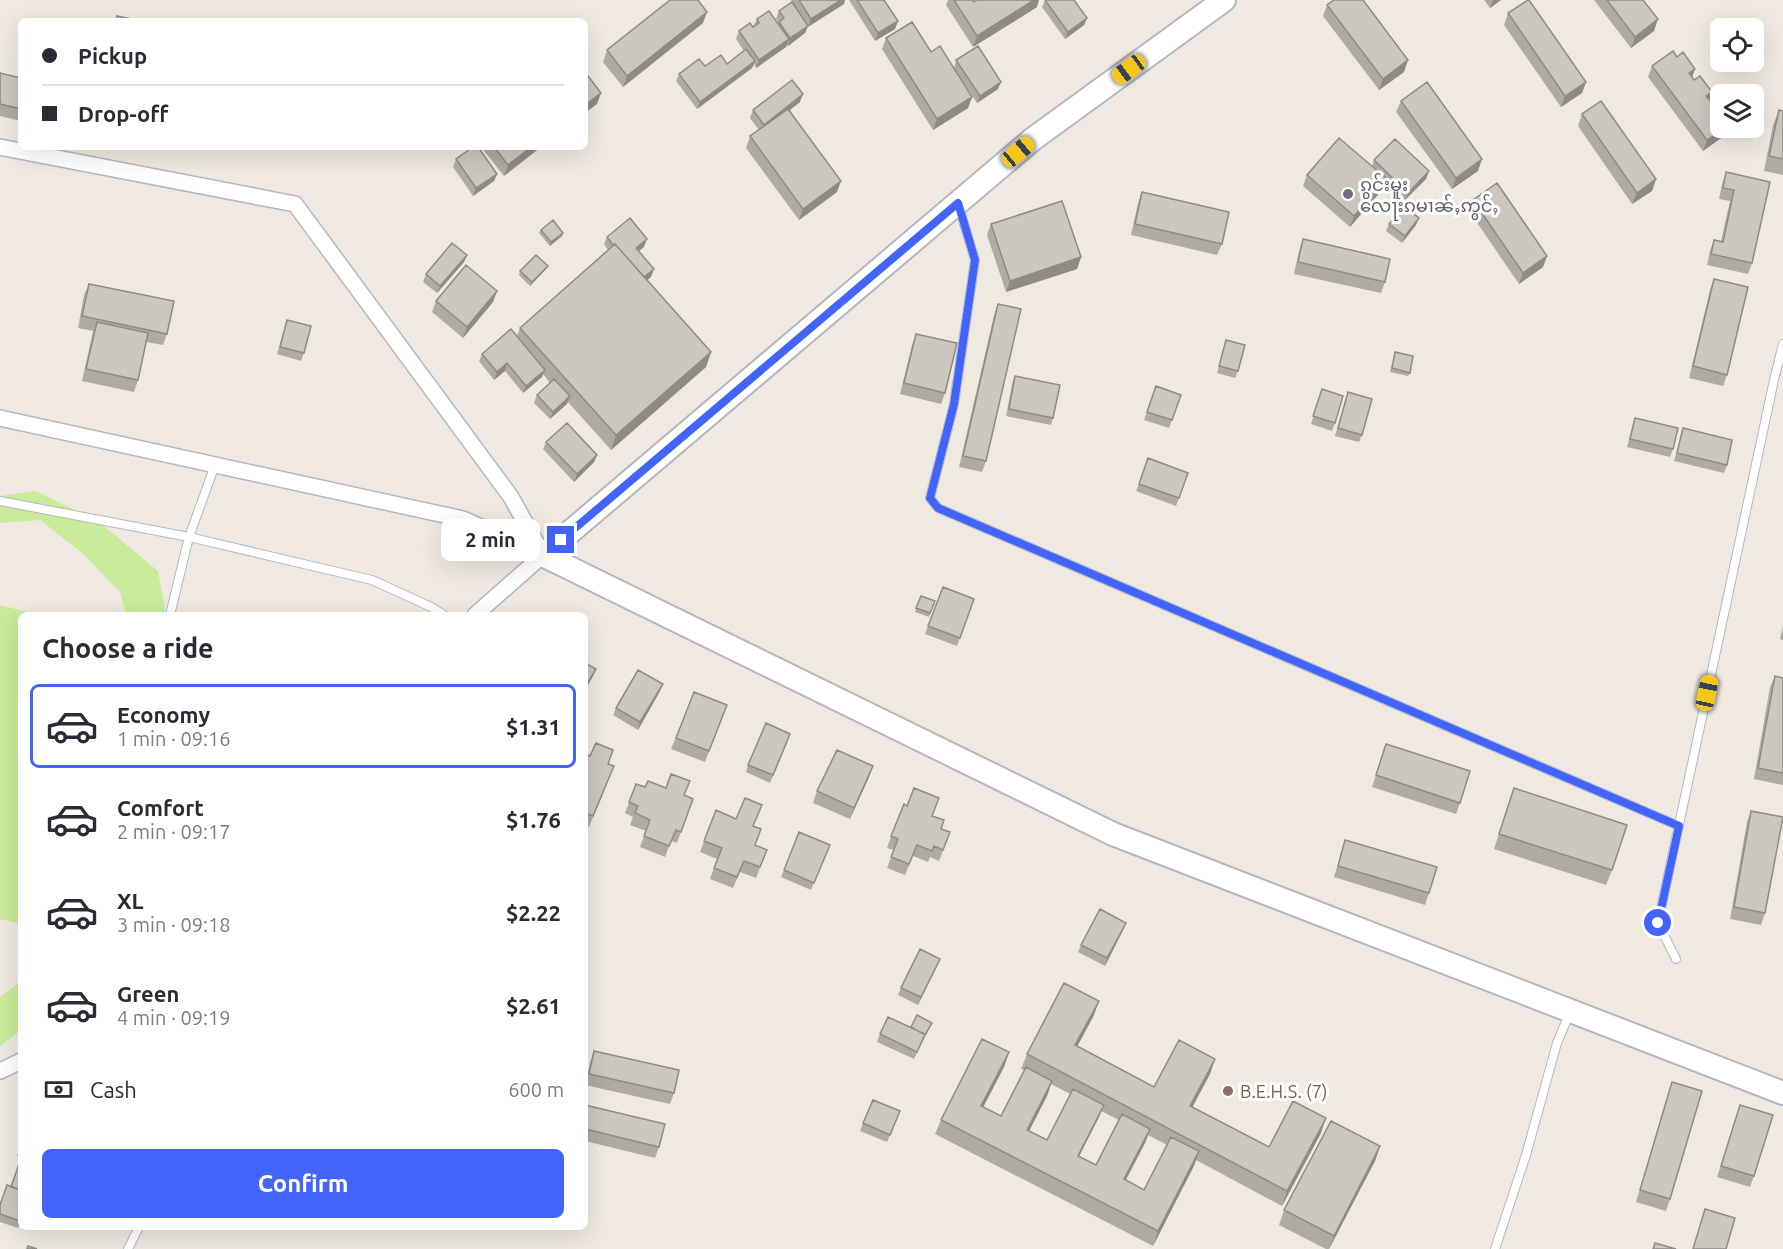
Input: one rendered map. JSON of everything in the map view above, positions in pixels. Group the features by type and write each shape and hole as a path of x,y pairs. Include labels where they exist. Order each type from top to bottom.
{"street":[{"path":"478,612 1033,139 1224,0"},
{"path":"0,147 295,204 511,498 543,555"},
{"path":"0,418 463,519 543,555 1113,834 1783,1093"},
{"path":"0,1071 18,1062"}],"lane":[{"path":"958,203 975,260 954,404 930,498 938,508 1679,826"},
{"path":"1676,959 1658,923 1783,344"},
{"path":"171,612 189,537 215,465"},
{"path":"0,501 189,537 372,580 439,612"},
{"path":"1496,1249 1526,1155 1557,1043 1570,1011"},
{"path":"128,1249 138,1230"}],"green space":[{"path":"36,491 99,522 158,571 165,612 125,612 120,592 81,552 40,520 0,523 0,496"},
{"path":"0,605 27,612 18,612 18,923 0,919"},
{"path":"18,983 18,1032 0,1046 0,997"}],"building":[{"path":"670,0 698,0 707,12 627,76 607,50"},
{"path":"799,0 841,0 811,19"},
{"path":"857,0 884,0 898,21 878,33"},
{"path":"954,0 973,0 974,2 977,0 1034,0 977,36"},
{"path":"1045,0 1074,0 1087,18 1068,32"},
{"path":"1334,0 1363,0 1408,60 1383,79 1327,5"},
{"path":"1528,0 1586,82 1565,96 1508,13"},
{"path":"1607,0 1643,0 1658,19 1635,37"},
{"path":"792,2 808,26 790,38 779,22 784,18 779,11"},
{"path":"769,11 789,39 759,60 739,31 750,23 753,27 759,23 757,19"},
{"path":"912,22 931,52 940,46 972,97 937,119 886,38"},
{"path":"978,46 1001,82 980,96 956,60"},
{"path":"746,49 755,61 700,102 679,74 699,59 705,66 721,55 727,64"},
{"path":"1673,51 1677,57 1683,52 1695,69 1689,73 1694,80 1700,76 1710,89 1710,93 1706,96 1710,101 1710,138 1707,140 1652,66"},
{"path":"0,73 18,77 18,108 0,104"},
{"path":"588,76 601,93 588,103"},
{"path":"792,80 803,94 764,125 753,110"},
{"path":"1427,82 1482,159 1456,178 1401,101"},
{"path":"1601,101 1656,179 1637,193 1582,114"},
{"path":"788,109 841,181 803,209 750,136"},
{"path":"1779,110 1783,111 1783,159 1769,156"},
{"path":"1339,138 1387,179 1354,216 1307,175"},
{"path":"1395,139 1429,171 1408,193 1374,160"},
{"path":"469,150 480,150 497,174 476,188 456,159"},
{"path":"496,150 527,150 508,165"},
{"path":"1726,172 1770,182 1752,263 1711,254 1714,240 1723,242 1734,190 1723,188"},
{"path":"1497,183 1547,256 1523,273 1473,200"},
{"path":"1142,192 1229,212 1222,244 1135,224"},
{"path":"1062,201 1081,257 1010,281 991,224"},
{"path":"1403,206 1419,218 1405,236 1389,224"},
{"path":"630,218 647,239 636,248 654,269 644,277 607,237"},
{"path":"553,220 563,233 551,242 541,230"},
{"path":"1303,239 1390,259 1385,282 1298,262"},
{"path":"452,243 467,255 440,286 426,274"},
{"path":"615,244 711,352 616,435 520,328"},
{"path":"536,255 548,266 532,282 520,271"},
{"path":"466,265 497,291 467,327 436,301"},
{"path":"1714,279 1748,287 1727,375 1693,366"},
{"path":"89,284 174,301 167,334 82,316"},
{"path":"998,304 1021,309 986,461 963,456"},
{"path":"287,320 311,326 304,353 280,347"},
{"path":"97,322 148,333 138,380 86,369"},
{"path":"511,329 545,370 526,386 507,363 497,372 482,354"},
{"path":"916,334 957,343 945,393 904,383"},
{"path":"1226,340 1245,345 1238,371 1219,366"},
{"path":"1395,352 1413,356 1410,373 1392,368"},
{"path":"1015,376 1060,385 1053,418 1009,409"},
{"path":"554,379 570,396 553,412 537,395"},
{"path":"1156,386 1181,395 1172,420 1147,412"},
{"path":"1322,389 1343,396 1335,423 1313,416"},
{"path":"1348,392 1372,399 1362,435 1338,428"},
{"path":"1635,418 1678,428 1673,449 1630,439"},
{"path":"567,423 597,455 577,474 546,442"},
{"path":"1683,428 1732,440 1727,465 1677,453"},
{"path":"1148,458 1188,473 1179,498 1139,484"},
{"path":"943,587 974,599 960,638 928,626"},
{"path":"921,596 935,601 930,613 916,608"},
{"path":"588,665 596,669 588,683"},
{"path":"638,670 663,684 640,722 616,708"},
{"path":"1775,676 1783,678 1783,773 1758,768"},
{"path":"694,692 727,705 709,751 676,738"},
{"path":"766,723 790,734 773,775 748,765"},
{"path":"596,743 613,750 608,764 614,766 593,816 588,814 588,755 590,756"},
{"path":"1386,744 1470,771 1460,803 1376,775"},
{"path":"837,750 873,766 854,808 817,791"},
{"path":"671,774 690,781 684,795 693,799 681,832 676,830 669,846 644,836 650,820 635,813 638,806 629,802 636,784 645,787 648,781 666,788"},
{"path":"914,788 939,798 932,816 944,820 941,829 950,832 943,850 934,846 932,851 917,845 909,864 891,857 898,839 891,836 904,804 907,806"},
{"path":"1514,788 1627,825 1612,870 1499,834"},
{"path":"745,798 762,805 753,826 761,829 755,845 767,850 760,867 744,861 737,877 714,868 722,848 704,841 716,810 736,819"},
{"path":"1751,811 1783,817 1765,913 1734,907"},
{"path":"799,832 830,845 814,883 784,870"},
{"path":"1345,840 1437,867 1429,893 1338,866"},
{"path":"1100,909 1126,923 1107,958 1081,945"},
{"path":"920,949 940,959 921,997 901,988"},
{"path":"1064,983 1099,1001 1075,1045 1154,1087 1179,1040 1215,1059 1190,1106 1269,1147 1293,1101 1326,1118 1287,1191 1027,1054"},
{"path":"917,1015 932,1023 925,1035 911,1027"},
{"path":"888,1017 925,1034 917,1052 880,1034"},
{"path":"982,1039 1009,1052 981,1106 1001,1116 1026,1067 1052,1081 1027,1130 1047,1140 1073,1089 1104,1105 1078,1156 1096,1165 1122,1114 1150,1129 1124,1179 1144,1190 1171,1137 1199,1151 1158,1231 941,1120"},
{"path":"594,1051 679,1070 674,1093 589,1074"},
{"path":"1672,1082 1702,1091 1670,1199 1640,1190"},
{"path":"873,1100 900,1111 890,1135 863,1123"},
{"path":"1740,1105 1773,1115 1754,1176 1721,1166"},
{"path":"588,1106 665,1124 659,1147 588,1130"},
{"path":"1331,1121 1380,1146 1334,1236 1284,1210"},
{"path":"18,1167 18,1189 11,1187"},
{"path":"7,1185 18,1189 18,1220 0,1214 0,1205"},
{"path":"1705,1209 1735,1218 1726,1249 1693,1249"},
{"path":"1655,1243 1676,1249 1653,1249"}],"place":[{"name":"ၵွင်းမူး လေႃးၵမၢၼ်ႇဢွင်ႇ","path":"1348,194"},
{"name":"B.E.H.S. (7)","path":"1228,1091"}],"route":[{"path":"561,540 958,203 975,260 954,404 930,498 938,508 1679,826 1658,923"}]}
